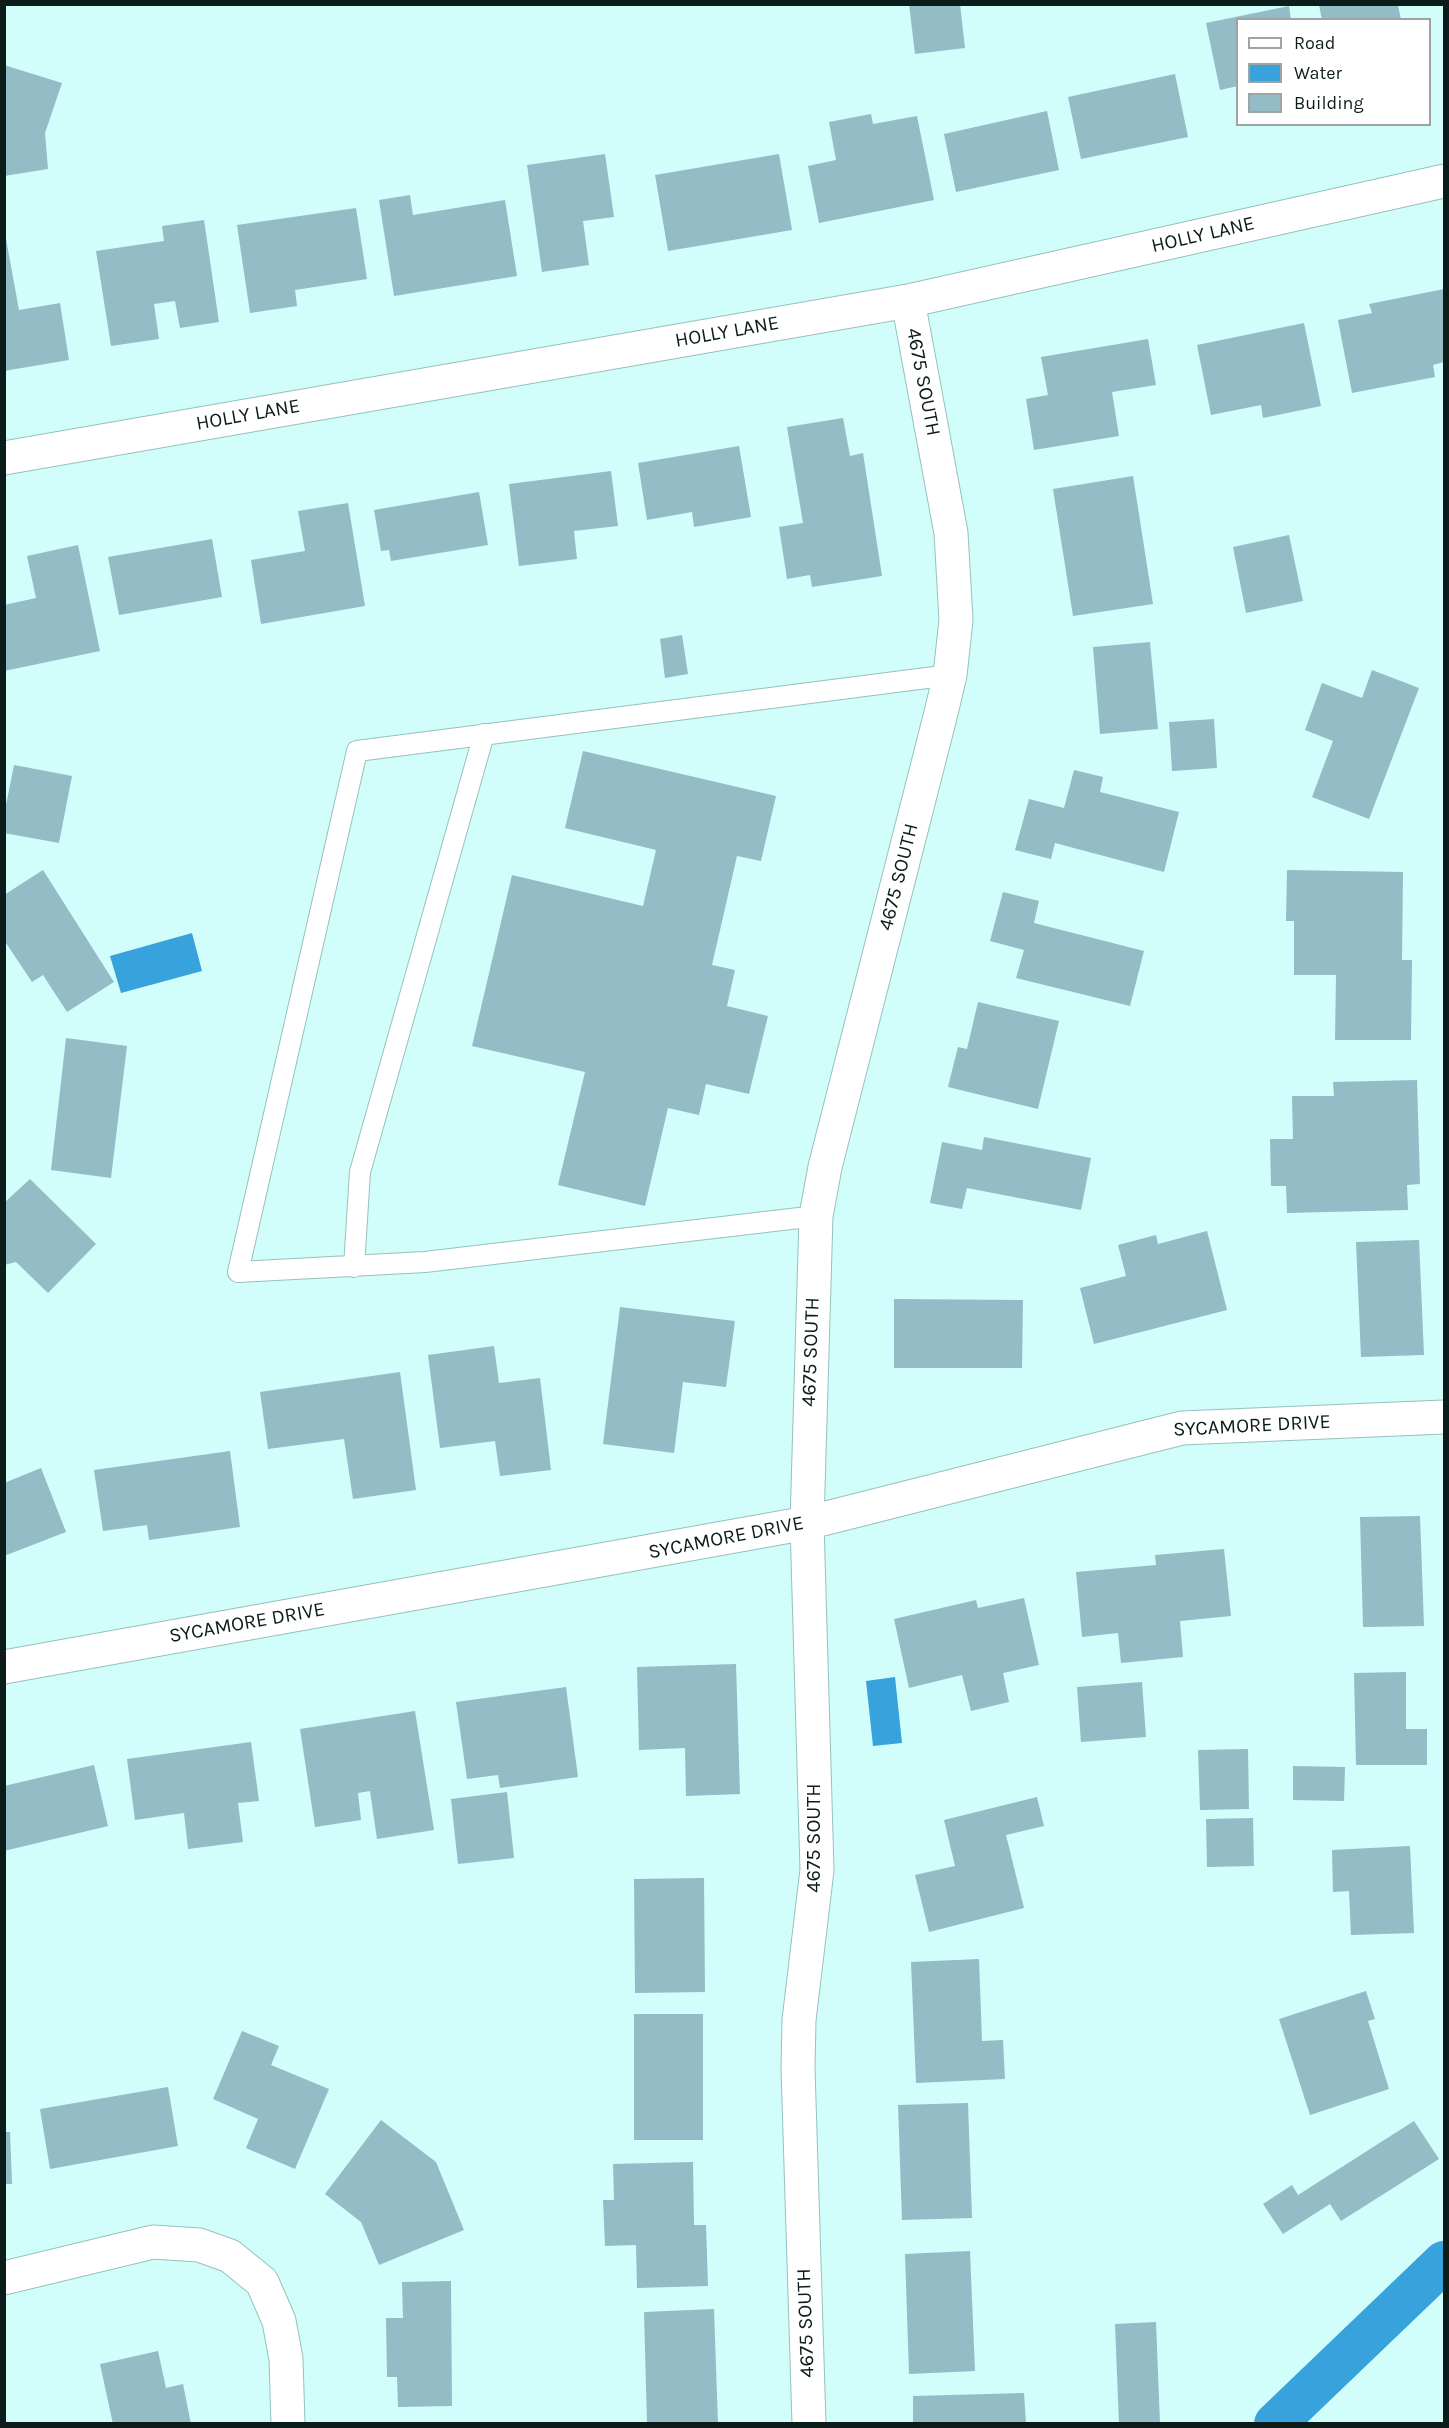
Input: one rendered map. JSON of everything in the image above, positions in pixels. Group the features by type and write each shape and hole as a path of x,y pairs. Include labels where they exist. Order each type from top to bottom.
{"street":[{"name":"HOLLY LANE","path":"4,458 908,301 1444,181"},
{"name":"4675 SOUTH","path":"809,2424 798,2068 799,2020 817,1870 807,1523 816,1216 825,1167 950,675 956,620 955,563 908,301"},
{"name":"SYCAMORE DRIVE","path":"4,1667 807,1523 1182,1428 1444,1417"},
{"path":"4,2278 153,2242 199,2245 230,2256 262,2282 279,2320 286,2359 288,2424"}],"lane":[{"path":"816,1216 425,1262 238,1272 357,751 950,675"},
{"path":"354,1267 360,1172 484,734"}],"water":[{"path":"192,933 202,971 121,993 110,956"},
{"path":"895,1677 902,1743 873,1746 866,1681"}],"building":[{"path":"909,4 960,4 965,48 915,54"},
{"path":"1319,5 1398,5 1401,18 1322,18"},
{"path":"1289,6 1291,18 1236,18 1236,86 1220,90 1206,23"},
{"path":"4,65 62,83 45,133 48,169 4,176"},
{"path":"1175,74 1188,137 1081,159 1068,97"},
{"path":"1047,111 1059,170 956,192 944,134"},
{"path":"871,114 873,124 917,116 934,200 819,223 808,166 836,160 829,122"},
{"path":"605,154 614,217 583,221 589,265 542,272 527,165"},
{"path":"779,154 792,230 668,251 655,175"},
{"path":"410,195 413,215 505,200 517,276 394,296 379,200"},
{"path":"356,208 367,279 295,290 297,306 250,313 237,225"},
{"path":"204,220 219,322 180,328 175,301 154,304 159,339 111,346 96,251 164,241 162,226"},
{"path":"4,228 19,310 60,303 69,360 4,371"},
{"path":"1444,289 1444,362 1433,365 1435,377 1352,393 1338,320 1372,313 1369,304"},
{"path":"1304,323 1321,406 1263,418 1261,405 1211,415 1197,345"},
{"path":"1148,339 1156,385 1112,392 1119,436 1034,450 1026,399 1048,395 1041,357"},
{"path":"843,418 850,456 863,453 882,576 812,587 810,575 787,579 779,527 803,523 787,427"},
{"path":"739,446 751,517 694,527 692,512 647,520 638,463"},
{"path":"611,471 618,526 574,531 577,559 519,566 509,484"},
{"path":"1133,476 1153,604 1073,616 1053,489"},
{"path":"479,492 488,545 391,561 389,550 381,551 374,510"},
{"path":"348,503 365,606 261,624 251,560 305,551 298,511"},
{"path":"1289,535 1303,601 1246,613 1233,547"},
{"path":"212,539 222,597 119,615 108,557"},
{"path":"78,545 100,651 4,671 4,605 36,598 27,556"},
{"path":"682,635 688,674 665,678 660,639"},
{"path":"1150,642 1158,729 1100,734 1093,647"},
{"path":"1372,670 1419,688 1369,819 1312,797 1333,741 1305,730 1322,683 1362,698"},
{"path":"1214,719 1217,768 1172,771 1169,722"},
{"path":"583,751 776,796 761,861 737,856 712,965 735,970 727,1006 768,1016 749,1094 706,1084 699,1115 668,1108 645,1206 558,1185 585,1072 472,1046 512,875 643,906 656,850 565,828"},
{"path":"14,765 72,776 59,843 4,833 4,815"},
{"path":"1074,770 1103,777 1100,792 1179,812 1164,872 1055,843 1051,859 1015,850 1029,799 1064,808"},
{"path":"43,870 114,982 67,1012 43,975 32,982 4,940 4,895"},
{"path":"1287,870 1403,872 1402,960 1412,960 1411,1040 1335,1040 1336,975 1294,975 1294,921 1286,921"},
{"path":"1003,892 1039,901 1034,923 1144,951 1130,1006 1016,978 1024,950 990,941"},
{"path":"978,1002 1059,1021 1038,1109 948,1087 958,1047 967,1049"},
{"path":"66,1038 127,1046 111,1178 51,1170"},
{"path":"1417,1080 1420,1184 1407,1185 1408,1210 1287,1213 1286,1186 1271,1186 1270,1139 1293,1139 1292,1096 1334,1096 1333,1082"},
{"path":"984,1137 1091,1158 1081,1210 967,1188 962,1209 930,1203 942,1142 982,1150"},
{"path":"30,1179 96,1244 48,1293 16,1262 4,1265 4,1203"},
{"path":"1207,1231 1227,1310 1094,1344 1080,1288 1126,1276 1118,1245 1156,1235 1158,1244"},
{"path":"1419,1240 1424,1355 1361,1357 1356,1242"},
{"path":"894,1299 1023,1300 1022,1368 894,1368"},
{"path":"620,1307 735,1321 726,1387 683,1382 674,1453 603,1444"},
{"path":"494,1346 499,1383 540,1378 551,1470 500,1476 495,1441 440,1448 428,1355"},
{"path":"400,1372 416,1490 353,1499 344,1439 268,1449 260,1392"},
{"path":"230,1451 240,1527 149,1540 147,1525 103,1531 94,1470"},
{"path":"41,1468 66,1532 4,1556 4,1483"},
{"path":"1420,1516 1424,1626 1363,1627 1360,1517"},
{"path":"1224,1549 1231,1616 1180,1621 1183,1657 1121,1663 1118,1633 1082,1637 1076,1572 1156,1565 1155,1555"},
{"path":"1024,1598 1039,1665 1003,1673 1009,1702 971,1711 962,1675 909,1688 894,1619 976,1600 978,1608"},
{"path":"736,1664 740,1794 686,1796 685,1748 639,1750 637,1667"},
{"path":"1406,1672 1406,1729 1427,1729 1427,1765 1356,1765 1354,1673"},
{"path":"1142,1682 1146,1737 1081,1742 1077,1687"},
{"path":"566,1687 578,1777 500,1788 498,1775 467,1779 456,1702"},
{"path":"415,1711 434,1830 377,1839 370,1791 358,1793 361,1820 315,1827 300,1729"},
{"path":"251,1742 259,1801 238,1803 243,1842 188,1849 184,1813 135,1820 127,1759"},
{"path":"1248,1749 1249,1809 1200,1810 1198,1750"},
{"path":"94,1765 108,1826 4,1851 4,1786"},
{"path":"1293,1766 1345,1767 1344,1801 1293,1800"},
{"path":"507,1792 514,1858 458,1864 451,1799"},
{"path":"1037,1797 1044,1826 1006,1835 1024,1908 929,1932 915,1875 955,1866 944,1820"},
{"path":"1253,1818 1254,1866 1207,1867 1206,1819"},
{"path":"1410,1846 1414,1933 1351,1935 1349,1891 1333,1892 1332,1850"},
{"path":"704,1878 705,1992 635,1993 634,1879"},
{"path":"979,1959 982,2041 1003,2040 1005,2079 916,2083 911,1962"},
{"path":"1366,1991 1375,2019 1368,2021 1389,2089 1310,2115 1279,2019"},
{"path":"634,2014 703,2014 703,2140 634,2140"},
{"path":"242,2031 279,2046 271,2065 329,2089 295,2169 246,2148 258,2119 213,2099"},
{"path":"168,2087 178,2146 50,2169 40,2109"},
{"path":"968,2103 972,2218 902,2220 898,2105"},
{"path":"381,2120 436,2162 464,2230 379,2265 361,2222 325,2194"},
{"path":"1414,2121 1439,2159 1341,2221 1330,2204 1283,2234 1263,2204 1292,2185 1298,2195"},
{"path":"4,2132 10,2132 12,2184 4,2184"},
{"path":"693,2162 694,2225 706,2225 708,2286 637,2288 636,2245 605,2246 603,2200 614,2200 613,2164"},
{"path":"970,2251 975,2371 909,2374 905,2254"},
{"path":"451,2281 452,2406 398,2407 397,2377 387,2377 386,2318 403,2318 402,2282"},
{"path":"714,2309 718,2424 647,2424 644,2312"},
{"path":"1156,2322 1160,2424 1119,2424 1115,2324"},
{"path":"158,2351 166,2388 183,2384 191,2424 113,2424 100,2364"},
{"path":"1024,2393 1026,2424 913,2424 913,2396"}],"waterway":[{"path":"1275,2424 1444,2262"}]}
